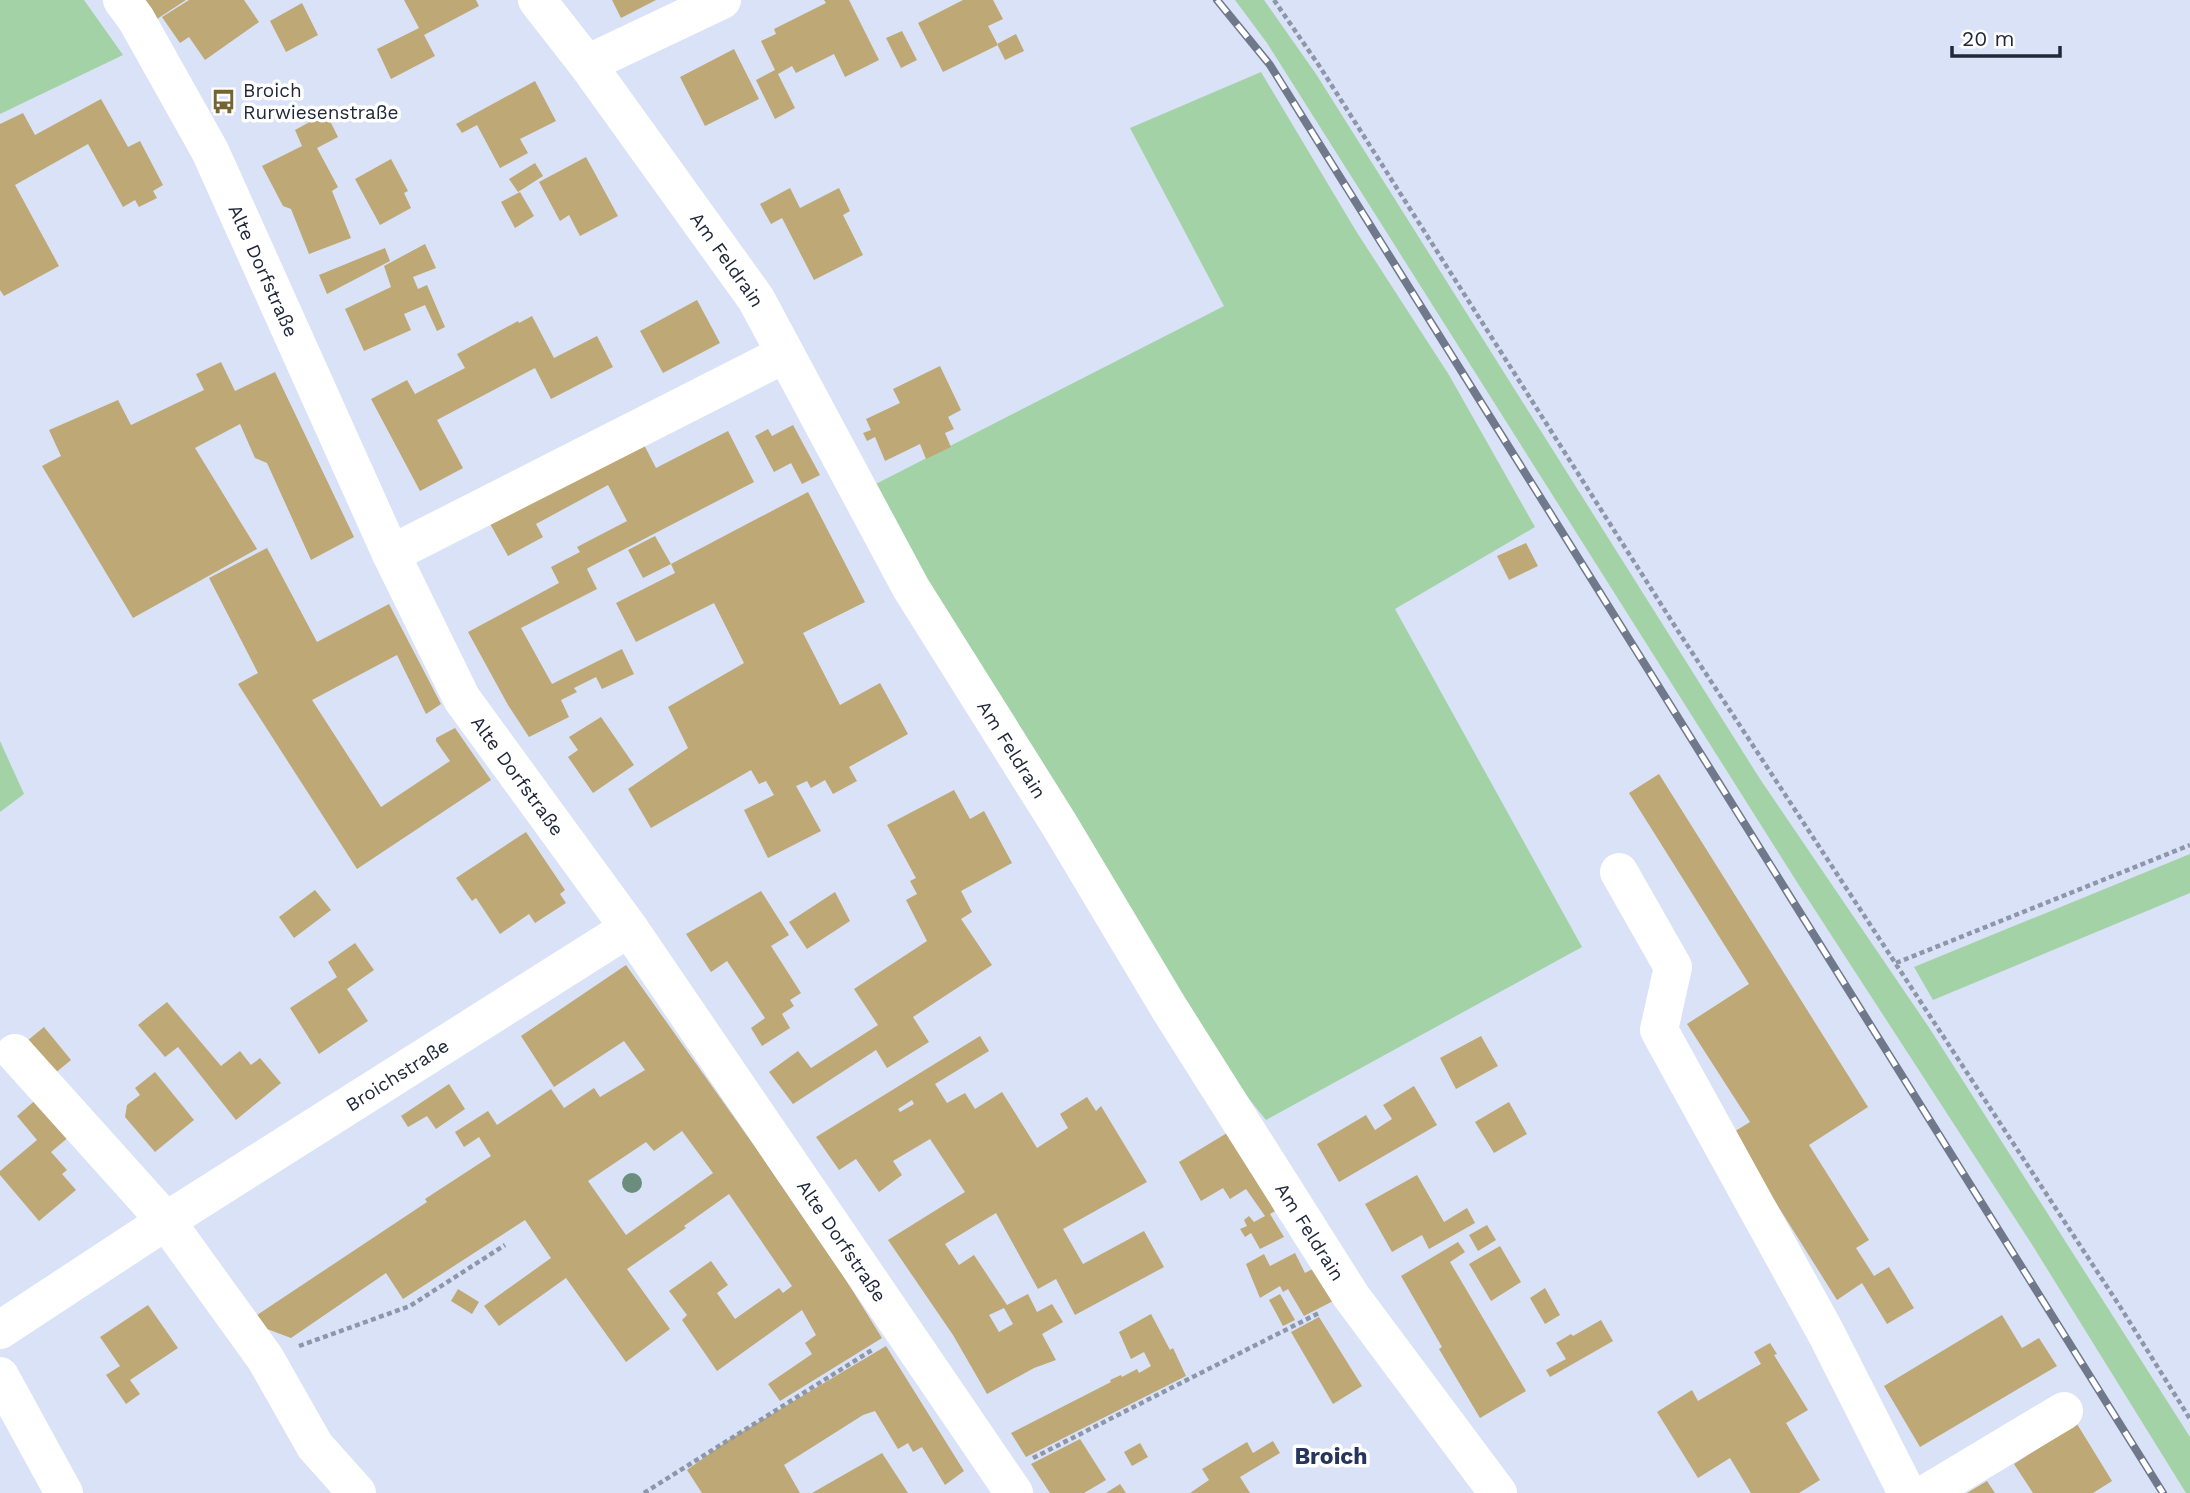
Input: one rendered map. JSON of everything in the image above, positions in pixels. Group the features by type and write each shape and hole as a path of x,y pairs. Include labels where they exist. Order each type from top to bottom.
{"street":[{"name":"Alte Dorfstraße","path":"122,0 136,19 209,151 391,554 462,699 629,928 1008,1483"},
{"name":"Am Feldrain","path":"537,0 587,64 755,299 911,588 1059,824 1176,1019 1351,1296 1498,1493"},
{"path":"587,64 722,0"},
{"path":"391,554 785,354"},
{"path":"1619,872 1673,967 1659,1030 1826,1333 1907,1493"},
{"name":"Broichstraße","path":"0,1331 166,1221 629,928"},
{"path":"15,1053 166,1221 265,1358 315,1446 357,1493"},
{"path":"0,1376 64,1493"},
{"path":"1927,1493 2064,1411"}],"path":[{"path":"1274,0 1320,67 1678,631 2190,1419"},
{"path":"1896,963 2190,845"},
{"path":"265,1358 410,1306 505,1245"},
{"path":"1008,1483 1351,1296"},
{"path":"644,1493 905,1330"}],"green space":[{"path":"0,0 84,0 123,55 0,114"},
{"path":"1235,0 1264,0 1316,74 1760,779 1930,1029 2190,1437 2190,1493 2186,1493 2031,1243 1802,890 1267,43"},
{"path":"1261,72 1356,231 1449,375 1535,527 1395,609 1582,947 1266,1120 1221,1064 868,488 1224,306 1130,128"},
{"path":"0,741 24,794 0,812"},
{"path":"2190,854 2190,893 1933,1000 1914,967"}],"building":[{"path":"144,0 186,0 157,19"},
{"path":"189,0 244,0 259,22 205,60 189,37 180,43 162,17"},
{"path":"404,0 476,0 479,6 424,35 435,56 391,79 377,49 419,28"},
{"path":"612,0 656,0 621,18"},
{"path":"824,0 849,0 879,60 845,77 834,54 796,73 792,66 778,74 795,108 775,119 756,80 775,70 761,41 776,34 774,29 826,3"},
{"path":"963,0 993,0 1003,19 988,26 998,45 943,72 918,23"},
{"path":"302,3 318,35 286,52 270,21"},
{"path":"902,31 917,60 901,68 886,38"},
{"path":"1016,34 1024,51 1005,60 997,44"},
{"path":"734,49 759,99 705,126 680,77"},
{"path":"535,81 556,121 520,139 528,153 500,168 477,125 462,133 456,124"},
{"path":"101,99 128,147 140,141 163,185 153,191 157,198 139,207 135,200 123,207 88,144 15,185 59,266 4,296 0,290 0,124 23,113 35,135"},
{"path":"326,113 338,137 317,148 338,187 332,191 351,238 309,254 291,209 283,206 262,166 302,146 295,130"},
{"path":"586,157 618,216 580,236 569,215 560,221 539,182"},
{"path":"391,159 408,191 404,193 411,208 380,225 355,179"},
{"path":"535,163 543,176 518,192 509,179"},
{"path":"790,188 800,208 839,188 850,211 843,215 863,255 814,280 782,218 771,224 760,204"},
{"path":"520,192 534,216 515,228 501,202"},
{"path":"425,244 436,268 413,277 418,289 427,285 445,327 437,331 425,305 404,314 411,330 364,351 345,309 391,287 384,266"},
{"path":"385,248 390,261 327,294 319,275"},
{"path":"697,300 720,343 663,373 640,331"},
{"path":"532,316 554,358 597,336 613,367 551,399 535,368 437,420 463,468 420,491 371,399 407,380 415,394 465,368 457,354"},
{"path":"221,362 235,391 275,372 354,537 311,560 267,463 255,458 240,424 195,448 257,549 133,618 42,466 61,456 49,430 118,400 131,425 204,390 196,374"},
{"path":"940,366 961,410 948,417 954,429 945,433 951,447 926,459 920,444 885,461 875,437 867,441 863,433 871,430 866,419 900,403 893,389"},
{"path":"793,425 820,475 802,484 791,463 774,472 755,436 768,429 772,436"},
{"path":"728,431 754,482 588,568 597,589 521,628 552,684 622,649 634,674 602,689 596,677 574,688 577,692 561,700 569,717 529,737 468,632 559,583 551,567 580,552 577,547 627,521 608,485 536,524 543,537 508,556 489,522 642,441 656,468"},
{"path":"808,492 865,602 803,633 840,705 880,683 908,734 849,767 857,781 833,794 825,780 811,788 807,781 796,786 821,831 768,858 744,810 774,795 766,781 759,784 751,770 651,828 628,789 688,748 668,707 744,663 714,603 636,642 616,603 675,573 671,564"},
{"path":"655,536 671,564 643,578 628,550"},
{"path":"1526,543 1538,566 1509,580 1497,556"},
{"path":"267,548 317,642 389,604 441,704 426,714 397,655 312,700 381,807 450,761 436,738 455,728 491,780 357,869 238,684 258,673 209,578"},
{"path":"601,717 634,765 593,793 568,757 578,750 569,737"},
{"path":"1659,774 1868,1107 1809,1145 1869,1240 1856,1248 1874,1276 1889,1267 1914,1308 1887,1324 1862,1283 1837,1300 1732,1133 1750,1122 1687,1024 1749,984 1629,793"},
{"path":"954,790 970,819 984,811 1012,863 961,891 972,912 961,919 992,965 913,1017 929,1042 887,1068 876,1050 793,1104 769,1072 798,1051 811,1068 878,1025 854,989 927,941 906,900 917,894 910,881 916,878 887,825"},
{"path":"526,832 565,890 560,894 566,903 535,923 529,914 500,934 476,898 472,901 456,878"},
{"path":"315,890 331,910 294,938 279,917"},
{"path":"761,891 789,935 771,946 801,993 790,1000 794,1006 782,1014 790,1028 762,1046 751,1028 765,1018 727,961 711,972 686,934"},
{"path":"835,892 850,921 807,949 789,922"},
{"path":"355,943 374,970 347,989 368,1021 319,1054 290,1008 337,977 328,962"},
{"path":"626,965 753,1144 846,1280 882,1338 780,1401 768,1384 812,1354 805,1343 816,1335 802,1310 717,1371 682,1320 687,1315 669,1291 711,1261 728,1285 717,1293 735,1319 779,1288 783,1293 792,1286 729,1194 627,1269 670,1329 626,1362 566,1278 499,1326 484,1306 551,1258 525,1220 403,1299 386,1273 291,1338 259,1326 254,1317 491,1156 479,1137 464,1147 455,1132 488,1111 497,1125 551,1089 564,1108 594,1088 600,1097 645,1070 624,1041 554,1087 521,1036","holes":["682,1131 713,1173 626,1235 588,1181 646,1142 654,1151"]},
{"path":"167,1002 221,1066 240,1051 251,1065 260,1058 281,1083 236,1120 178,1047 165,1057 138,1025"},
{"path":"44,1027 71,1060 54,1074 27,1041"},
{"path":"980,1036 989,1051 935,1084 947,1103 965,1093 975,1109 1002,1092 1037,1148 1068,1128 1060,1114 1087,1097 1096,1111 1101,1106 1147,1182 1063,1229 1083,1264 1144,1231 1164,1267 1075,1315 1056,1279 1038,1289 996,1213 945,1244 959,1265 974,1255 1007,1305 1028,1294 1037,1312 1052,1304 1063,1322 1042,1334 1056,1360 1034,1368 987,1394 953,1335 888,1240 965,1192 930,1139 893,1161 902,1175 879,1192 856,1159 839,1170 816,1137","holes":["912,1100 914,1104 900,1112 898,1109","1004,1308 1013,1324 999,1332 989,1315"]},
{"path":"1481,1036 1498,1066 1456,1089 1440,1058"},
{"path":"155,1072 194,1120 155,1152 125,1117 127,1105 140,1095 135,1088"},
{"path":"449,1084 465,1109 436,1129 427,1116 408,1127 401,1116"},
{"path":"1414,1086 1437,1125 1339,1182 1317,1144 1366,1115 1375,1130 1392,1119 1383,1105"},
{"path":"38,1098 70,1136 51,1152 67,1170 62,1174 76,1190 39,1221 0,1175 0,1171 37,1140 17,1116"},
{"path":"1509,1102 1527,1134 1494,1153 1475,1122"},
{"path":"1232,1130 1284,1206 1270,1214 1284,1237 1260,1249 1251,1233 1245,1237 1240,1229 1247,1226 1244,1220 1249,1216 1254,1222 1265,1216 1246,1189 1230,1199 1223,1188 1201,1201 1179,1162"},
{"path":"1417,1175 1444,1222 1467,1208 1475,1223 1429,1249 1422,1235 1392,1252 1365,1204"},
{"path":"1487,1225 1496,1240 1478,1251 1469,1235"},
{"path":"1458,1242 1465,1252 1450,1262 1526,1391 1480,1418 1439,1349 1442,1347 1401,1276"},
{"path":"1500,1246 1521,1282 1491,1301 1469,1264"},
{"path":"1295,1253 1305,1273 1320,1265 1339,1298 1304,1316 1288,1289 1283,1292 1280,1286 1260,1298 1246,1264 1264,1254 1270,1266"},
{"path":"1545,1288 1560,1315 1545,1324 1530,1298"},
{"path":"458,1289 479,1302 472,1314 451,1301"},
{"path":"1280,1294 1295,1320 1283,1326 1269,1300"},
{"path":"148,1305 178,1348 130,1380 140,1394 126,1404 106,1375 120,1366 100,1337"},
{"path":"1151,1314 1170,1350 1173,1348 1186,1376 1026,1457 1011,1433 1111,1382 1110,1380 1137,1369 1139,1373 1151,1366 1144,1352 1131,1359 1119,1332"},
{"path":"2002,1315 2022,1348 2039,1338 2057,1366 1920,1447 1884,1386"},
{"path":"1319,1317 1362,1386 1333,1404 1291,1332"},
{"path":"1601,1320 1613,1341 1550,1377 1546,1370 1566,1359 1556,1343"},
{"path":"1770,1343 1777,1354 1774,1355 1808,1410 1786,1423 1820,1480 1799,1493 1751,1493 1730,1458 1698,1478 1657,1412 1692,1390 1698,1401 1761,1364 1754,1352"},
{"path":"886,1346 964,1471 945,1485 922,1447 913,1452 908,1443 898,1449 875,1411 863,1415 784,1465 800,1493 702,1493 687,1470 730,1439"},
{"path":"2077,1424 2112,1481 2093,1493 2033,1493 2014,1464"},
{"path":"1080,1439 1106,1480 1084,1493 1050,1493 1031,1464"},
{"path":"1273,1441 1280,1453 1240,1477 1250,1493 1190,1493 1209,1480 1202,1469 1247,1442 1253,1453"},
{"path":"1140,1443 1148,1457 1132,1466 1124,1452"},
{"path":"882,1453 908,1493 812,1493"},
{"path":"1987,1481 1995,1493 1967,1493"},
{"path":"1120,1484 1126,1493 1106,1493"}],"railway":[{"path":"1217,0 1270,65 2163,1493"}],"place":[{"name":"Broich Rurwiesenstraße","path":"223,101"}],"district":[{"name":"Broich","path":"1331,1456"}]}
